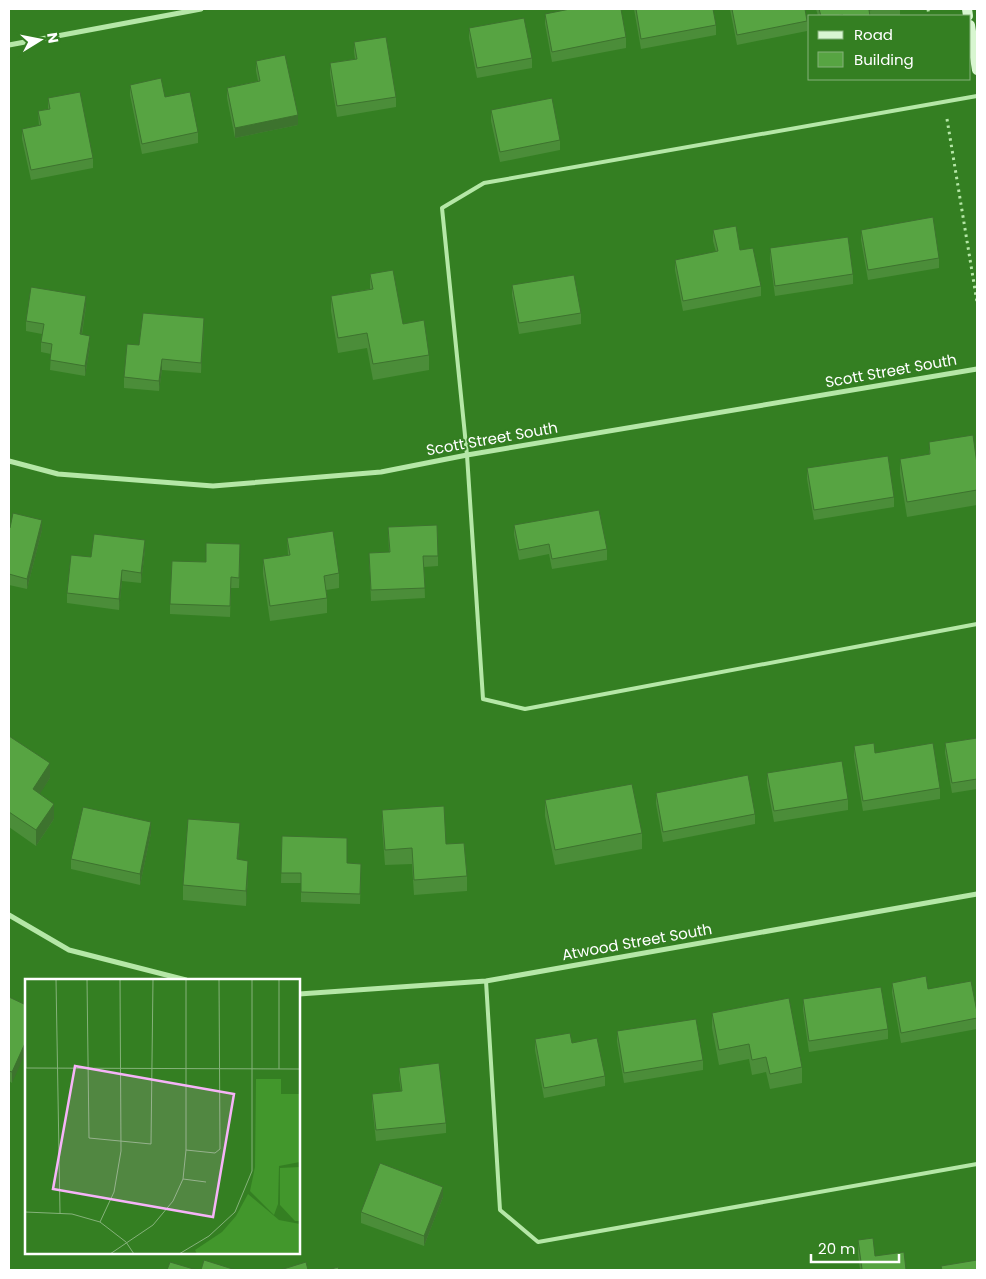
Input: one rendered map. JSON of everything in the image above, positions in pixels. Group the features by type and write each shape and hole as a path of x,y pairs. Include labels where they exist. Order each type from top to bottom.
{"main road":[{"path":"971,31 977,70"}],"street":[{"path":"9,45 200,9"},
{"name":"Scott Street South","path":"9,461 58,474 212,486 381,472 467,455 977,369"},
{"name":"Atwood Street South","path":"300,994 486,981 977,894"},
{"path":"9,915 69,950 182,979"}],"lane":[{"path":"977,96 484,183 442,208 467,455 483,699 525,709 977,624"},
{"path":"486,981 500,1210 538,1242 977,1164"}],"path":[{"path":"944,102 977,302"}],"building":[{"path":"570,9 621,9 626,37 552,52 545,14"},
{"path":"636,9 713,9 716,25 641,39"},
{"path":"732,9 805,9 807,21 737,35"},
{"path":"819,9 876,9 869,10 870,15 821,15"},
{"path":"524,18 532,58 477,68 469,28"},
{"path":"386,37 396,97 337,106 330,63 357,59 354,42"},
{"path":"285,55 298,115 235,128 227,88 260,81 256,61"},
{"path":"161,78 165,97 190,92 198,132 142,144 130,85"},
{"path":"80,92 93,158 31,170 22,129 41,125 38,111 50,109 48,98"},
{"path":"552,98 560,140 500,152 491,110"},
{"path":"933,217 939,258 868,270 861,230"},
{"path":"736,226 740,250 753,248 761,286 683,301 675,260 718,251 713,230"},
{"path":"848,237 853,274 775,286 770,248"},
{"path":"393,270 403,324 424,320 429,355 373,364 367,333 338,338 331,296 373,289 370,274"},
{"path":"574,275 581,313 519,323 512,285"},
{"path":"31,287 86,296 80,334 90,336 85,366 50,360 52,344 41,342 44,324 26,321"},
{"path":"143,313 204,318 201,363 162,359 159,381 124,377 127,344 139,345"},
{"path":"973,435 977,464 977,490 907,502 900,459 930,454 929,442"},
{"path":"888,456 894,497 814,510 807,468"},
{"path":"599,510 607,549 552,559 549,544 519,550 514,525"},
{"path":"13,513 42,520 27,579 9,574 9,528"},
{"path":"437,525 438,556 423,556 425,588 371,590 369,553 390,552 388,527"},
{"path":"333,531 339,573 324,576 327,598 270,606 263,559 290,555 287,538"},
{"path":"94,534 145,540 141,573 122,570 119,599 67,593 71,555 91,557"},
{"path":"206,543 240,544 239,578 231,577 230,606 170,604 172,561 206,562"},
{"path":"9,736 50,763 33,789 54,804 36,830 9,812"},
{"path":"977,738 977,779 952,783 945,743"},
{"path":"874,743 875,753 933,743 940,788 863,801 854,746"},
{"path":"842,761 848,799 774,811 767,773"},
{"path":"748,775 755,814 663,832 656,793"},
{"path":"632,784 642,833 555,850 545,800"},
{"path":"444,806 446,844 464,843 467,876 414,880 412,848 385,850 382,810"},
{"path":"83,807 151,822 140,874 71,859"},
{"path":"188,819 240,823 237,859 248,861 246,891 183,885"},
{"path":"282,836 347,838 347,863 361,864 360,894 301,892 301,873 281,873"},
{"path":"926,976 928,989 971,981 977,1018 901,1033 892,983"},
{"path":"881,987 888,1029 809,1041 803,999"},
{"path":"9,997 25,1005 25,1043 12,1072 9,1071"},
{"path":"789,998 802,1067 770,1074 766,1057 752,1060 749,1044 719,1050 712,1013"},
{"path":"696,1019 703,1060 624,1073 617,1031"},
{"path":"570,1033 572,1043 597,1038 605,1076 544,1088 535,1039"},
{"path":"439,1063 446,1123 376,1130 372,1094 402,1091 399,1068"},
{"path":"380,1163 443,1187 424,1236 361,1212"},
{"path":"873,1238 875,1256 904,1252 906,1270 852,1270 862,1269 858,1240"},
{"path":"204,1260 236,1270 201,1270"},
{"path":"977,1260 977,1270 942,1270 941,1266"},
{"path":"170,1262 197,1270 167,1270"},
{"path":"306,1262 308,1270 280,1270"},
{"path":"338,1267 339,1270 328,1270"}]}
